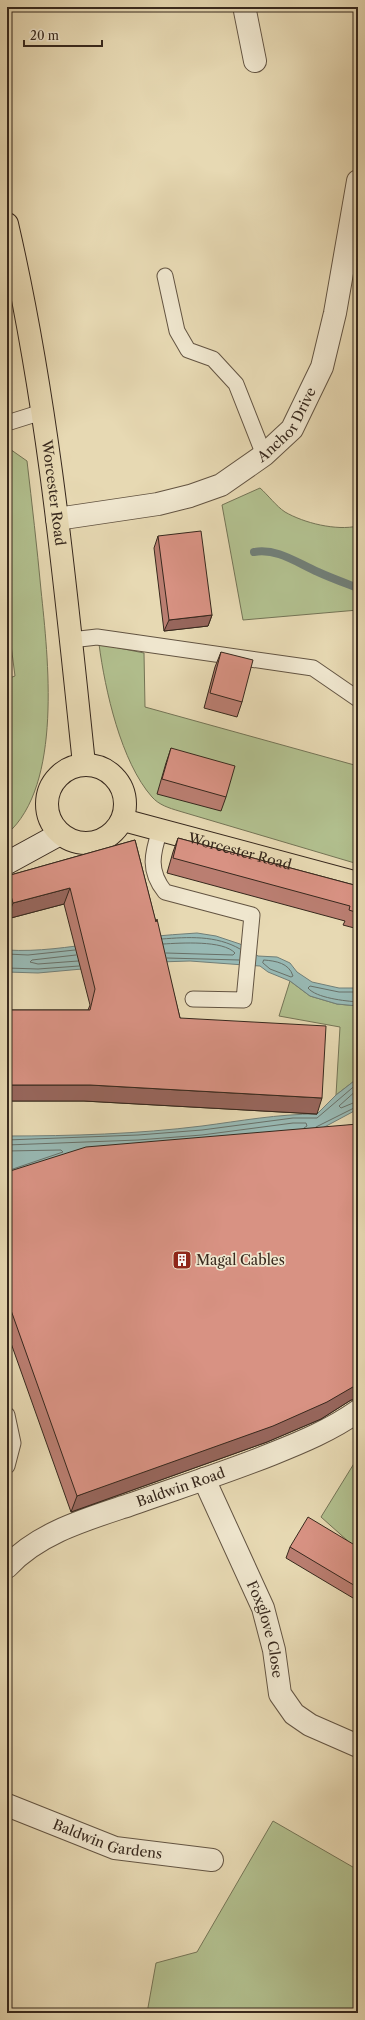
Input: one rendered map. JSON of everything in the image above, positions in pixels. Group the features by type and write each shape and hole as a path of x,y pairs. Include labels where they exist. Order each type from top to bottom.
{"main road":[{"name":"Worcester Road","path":"7,224 22,290 42,412 57,519 84,764"},
{"path":"84,764 104,768 119,781 126,800 123,820 110,836 100,841 90,843 69,839 60,834 49,817 47,796 51,786 64,771 74,766 84,764"},
{"name":"Worcester Road","path":"123,820 358,883"}],"street":[{"path":"246,7 245,11 255,61"},
{"name":"Anchor Drive","path":"57,519 124,510 190,496 221,485 264,455 292,428 322,366 335,313 358,181"},
{"path":"7,863 60,834"},
{"name":"Baldwin Road","path":"7,1567 19,1554 47,1537 117,1509 204,1479 304,1441 342,1423 358,1411"},
{"name":"Foxglove Close","path":"204,1479 263,1608 274,1650 280,1694 294,1714 310,1725 358,1746"},
{"name":"Baldwin Gardens","path":"7,1805 115,1848 212,1860"}],"lane":[{"path":"164,276 177,331 188,350 213,359 236,384 264,455"},
{"path":"7,423 42,412"},
{"path":"71,640 105,638 313,668 358,699"},
{"path":"160,830 153,850 153,866 156,881 165,892 252,915 244,1000 193,999"},
{"path":"7,1415 13,1443 7,1466"}],"green space":[{"path":"7,447 27,461 47,650 48,719 44,753 37,785 25,812 7,834 7,679 15,676 7,614"},
{"path":"260,488 282,510 301,520 330,527 358,526 358,610 243,620 222,505"},
{"path":"99,644 144,653 145,707 358,766 358,864 175,810 164,806 155,800 141,782 131,765 123,745 116,725 105,682"},
{"path":"290,981 310,996 337,1004 358,1006 358,1078 336,1095 340,1027 279,1016"},
{"path":"358,1457 358,1550 321,1517"},
{"path":"273,1821 358,1870 358,2013 147,2013 156,1963 197,1952"}],"water":[{"path":"197,933 216,936 240,944 258,956 277,957 290,963 297,972 312,982 339,988 358,988 358,1006 337,1004 310,996 290,981 268,972 260,966 190,961 159,962 38,973 7,972 7,950 53,949 136,938"},
{"path":"358,1078 358,1109 289,1146 7,1187 7,1136 129,1133 178,1129 273,1116 317,1114 336,1095"}],"building":[{"path":"201,531 212,615 169,620 158,536"},
{"path":"221,652 253,660 242,702 210,693"},
{"path":"171,748 235,766 226,797 162,779"},
{"path":"178,838 358,886 358,913 349,910 350,906 173,858"},
{"path":"135,840 156,922 157,919 180,1018 326,1026 322,1098 90,1085 7,1085 7,1010 90,1010 95,989 70,888 13,903 7,876"},
{"name":"Magal Cables","path":"358,1124 358,1384 327,1402 273,1426 77,1496 7,1299 7,1172 86,1147"},
{"path":"308,1517 358,1547 357,1587 290,1547"}],"waterway":[{"path":"254,552 263,551 279,554 358,588"}],"place":[{"name":"Magal Cables","path":"182,1260"}]}
